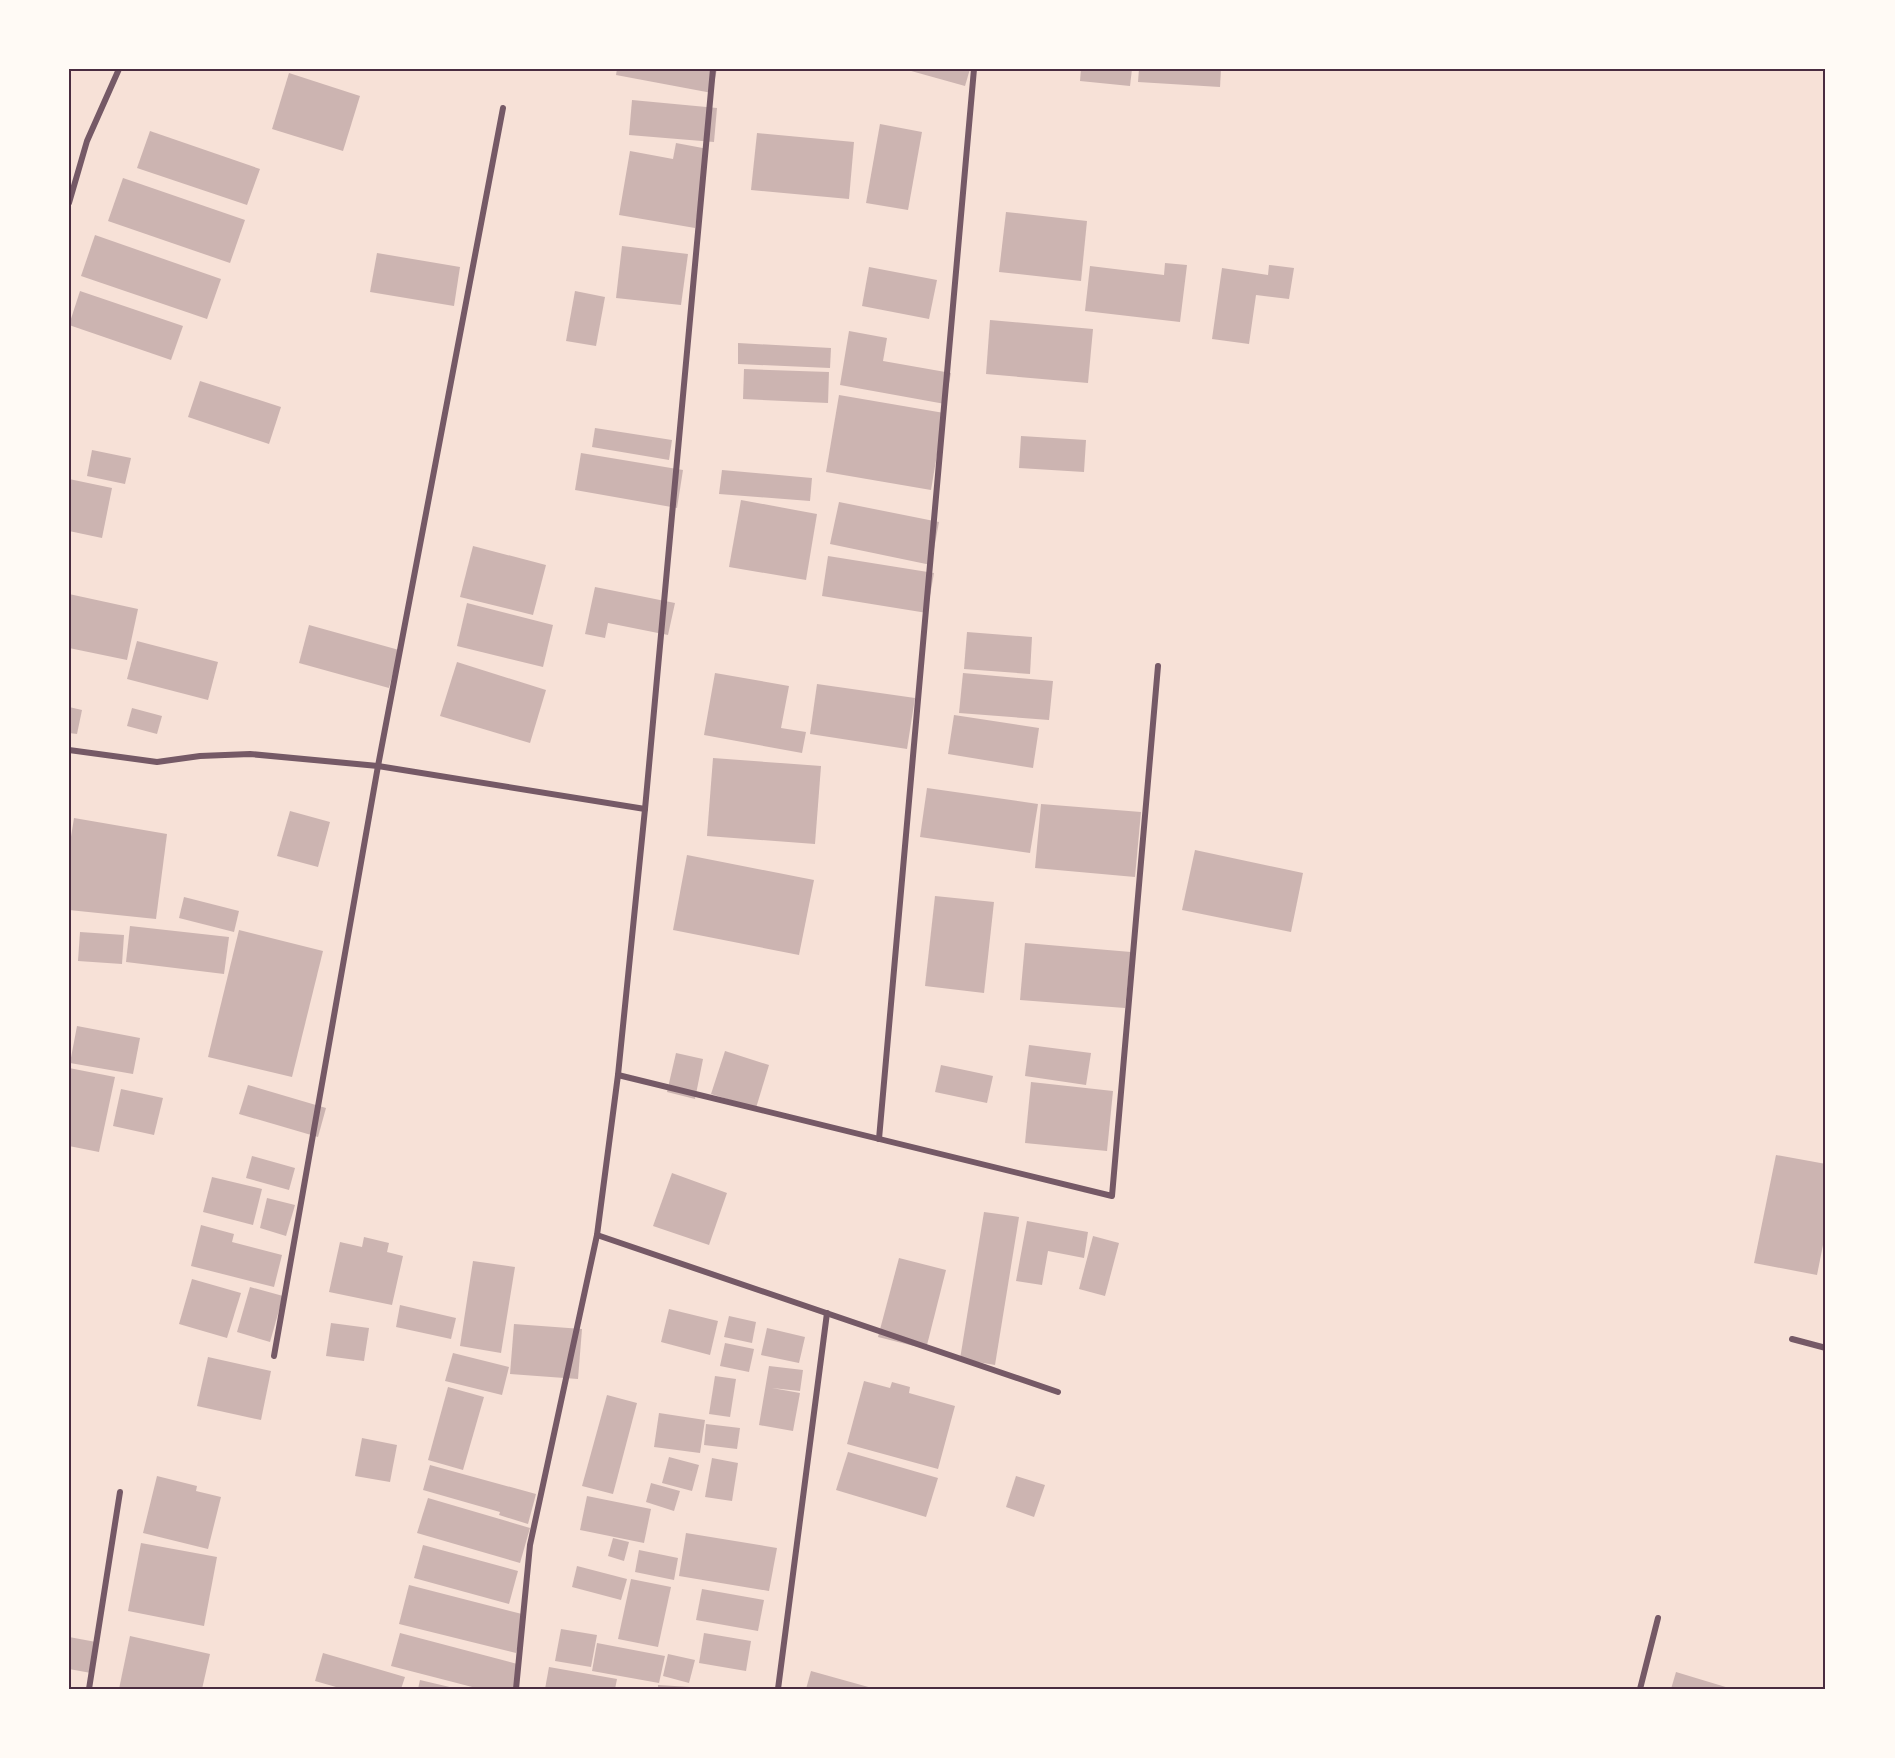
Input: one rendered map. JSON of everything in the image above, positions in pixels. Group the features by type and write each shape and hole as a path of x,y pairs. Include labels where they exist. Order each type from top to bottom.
{"street":[{"path":"69,203 87,141 119,69"},
{"path":"516,1689 530,1545 597,1235 618,1075 645,809 713,69"},
{"path":"879,1139 974,69"},
{"path":"274,1356 378,766 503,108"},
{"path":"618,1075 1112,1196 1158,666"},
{"path":"69,750 157,762 200,756 250,754 378,766 645,809"},
{"path":"597,1235 1058,1392"},
{"path":"778,1689 827,1313"},
{"path":"1792,1339 1826,1348"},
{"path":"89,1689 120,1492"},
{"path":"1640,1689 1658,1618"}],"building":[{"path":"617,69 717,69 712,93 616,75"},
{"path":"904,69 970,69 965,86"},
{"path":"1081,69 1132,69 1130,86 1080,81"},
{"path":"1139,69 1221,69 1220,87 1138,82"},
{"path":"289,73 360,96 343,151 272,129"},
{"path":"632,100 717,108 714,142 629,135"},
{"path":"880,124 922,132 908,210 866,203"},
{"path":"150,131 260,169 247,205 137,168"},
{"path":"757,133 854,142 849,199 751,190"},
{"path":"676,143 708,149 695,228 619,215 630,151 673,159"},
{"path":"123,178 245,220 230,263 108,221"},
{"path":"1006,212 1087,221 1081,281 999,272"},
{"path":"95,235 221,279 207,319 81,276"},
{"path":"622,246 688,254 681,305 616,298"},
{"path":"377,253 460,267 454,306 370,292"},
{"path":"1165,263 1187,265 1180,322 1085,311 1090,266 1164,275"},
{"path":"1269,265 1294,268 1289,299 1256,295 1249,344 1212,339 1222,268 1268,275"},
{"path":"869,267 937,280 929,319 862,306"},
{"path":"80,291 183,326 171,360 69,325"},
{"path":"575,291 605,297 596,346 566,341"},
{"path":"990,320 1093,329 1088,383 986,374"},
{"path":"849,331 887,338 883,361 951,373 945,404 840,385"},
{"path":"738,343 831,348 830,368 738,364"},
{"path":"744,369 829,372 828,403 743,399"},
{"path":"200,381 281,407 269,444 188,417"},
{"path":"839,395 944,413 931,490 826,472"},
{"path":"595,428 672,440 669,460 592,447"},
{"path":"1021,436 1086,440 1084,472 1019,468"},
{"path":"92,450 131,458 125,484 87,476"},
{"path":"581,453 683,470 677,508 575,490"},
{"path":"722,470 812,478 810,501 719,494"},
{"path":"69,479 112,488 102,538 69,531"},
{"path":"741,500 817,514 806,580 729,567"},
{"path":"839,502 939,522 931,565 830,544"},
{"path":"473,546 546,565 533,615 460,597"},
{"path":"828,556 934,573 927,613 822,596"},
{"path":"595,587 675,603 668,635 608,623 605,638 585,634"},
{"path":"69,594 138,609 127,660 69,648"},
{"path":"467,603 553,625 543,667 457,646"},
{"path":"309,625 399,650 389,688 299,663"},
{"path":"967,632 1032,637 1030,674 964,669"},
{"path":"137,641 218,662 208,700 127,679"},
{"path":"457,662 546,690 530,743 440,716"},
{"path":"715,673 789,686 781,728 806,732 802,753 704,735"},
{"path":"963,673 1053,681 1049,720 959,713"},
{"path":"817,684 915,698 907,749 810,734"},
{"path":"69,707 82,710 77,734 69,733"},
{"path":"132,708 162,716 157,734 127,726"},
{"path":"954,715 1039,728 1033,768 948,754"},
{"path":"713,758 821,766 815,844 707,836"},
{"path":"927,788 1038,804 1030,853 920,837"},
{"path":"1041,804 1141,812 1135,877 1035,868"},
{"path":"290,811 330,822 318,867 277,856"},
{"path":"74,818 167,834 156,919 69,910 69,849"},
{"path":"1195,850 1303,873 1291,932 1182,910"},
{"path":"687,855 814,880 799,955 673,930"},
{"path":"935,896 994,902 984,993 925,986"},
{"path":"184,897 239,911 234,932 179,918"},
{"path":"130,926 229,937 224,974 126,962"},
{"path":"239,930 323,951 292,1077 208,1057"},
{"path":"80,932 124,935 122,964 78,961"},
{"path":"1025,943 1131,952 1125,1008 1020,1000"},
{"path":"77,1026 140,1038 133,1074 70,1063"},
{"path":"1029,1045 1091,1053 1086,1085 1025,1076"},
{"path":"725,1051 769,1065 756,1108 711,1094"},
{"path":"676,1053 703,1059 695,1099 667,1092"},
{"path":"941,1065 993,1076 987,1103 935,1092"},
{"path":"69,1068 115,1077 99,1152 69,1146"},
{"path":"1031,1082 1113,1091 1107,1151 1025,1143"},
{"path":"248,1085 326,1108 318,1137 239,1114"},
{"path":"121,1089 163,1098 154,1135 113,1126"},
{"path":"1776,1155 1826,1164 1826,1230 1817,1275 1754,1263"},
{"path":"252,1156 295,1168 289,1190 246,1178"},
{"path":"672,1173 727,1193 709,1245 653,1226"},
{"path":"212,1177 262,1189 253,1225 203,1212"},
{"path":"267,1198 295,1205 286,1236 260,1228"},
{"path":"984,1212 1019,1217 995,1365 960,1359"},
{"path":"1027,1221 1088,1232 1084,1258 1048,1251 1042,1285 1016,1281"},
{"path":"201,1225 234,1234 232,1242 282,1255 274,1287 191,1266"},
{"path":"1093,1236 1119,1243 1105,1296 1079,1289"},
{"path":"364,1237 389,1243 387,1252 403,1256 392,1305 329,1292 340,1242 362,1247"},
{"path":"899,1258 946,1270 926,1349 878,1337"},
{"path":"473,1261 515,1267 501,1353 460,1346"},
{"path":"192,1279 241,1293 227,1338 179,1324"},
{"path":"250,1287 283,1296 270,1342 237,1332"},
{"path":"400,1305 456,1318 451,1339 396,1327"},
{"path":"669,1309 718,1321 710,1355 661,1342"},
{"path":"729,1316 756,1322 752,1343 724,1337"},
{"path":"331,1323 369,1328 364,1361 326,1356"},
{"path":"514,1324 582,1329 578,1379 510,1374"},
{"path":"767,1328 805,1337 799,1363 761,1355"},
{"path":"725,1343 754,1349 749,1372 720,1366"},
{"path":"453,1353 509,1367 502,1395 445,1381"},
{"path":"208,1357 271,1371 261,1420 197,1406"},
{"path":"769,1366 803,1370 800,1391 772,1388 800,1393 793,1431 759,1425"},
{"path":"715,1376 736,1379 730,1417 709,1414"},
{"path":"864,1381 890,1388 892,1382 910,1387 909,1393 955,1406 938,1469 847,1444"},
{"path":"448,1387 484,1397 463,1470 428,1460"},
{"path":"607,1395 637,1403 613,1494 582,1486"},
{"path":"659,1413 705,1420 700,1453 654,1447"},
{"path":"706,1424 740,1428 737,1449 704,1445"},
{"path":"362,1438 397,1445 390,1482 355,1476"},
{"path":"848,1452 938,1478 926,1517 836,1490"},
{"path":"669,1457 699,1465 692,1491 662,1483"},
{"path":"712,1458 738,1463 732,1501 705,1497"},
{"path":"430,1465 536,1494 528,1524 499,1515 500,1512 423,1490"},
{"path":"157,1476 197,1486 196,1491 221,1497 208,1549 143,1533"},
{"path":"1016,1476 1045,1485 1034,1517 1006,1507"},
{"path":"651,1483 680,1491 674,1511 646,1502"},
{"path":"587,1496 651,1509 644,1543 580,1530"},
{"path":"428,1498 530,1528 520,1563 417,1533"},
{"path":"686,1533 777,1548 769,1591 679,1576"},
{"path":"613,1538 629,1542 624,1561 608,1556"},
{"path":"141,1543 217,1557 204,1626 128,1611"},
{"path":"423,1545 518,1571 509,1604 414,1578"},
{"path":"639,1550 678,1558 674,1580 635,1572"},
{"path":"577,1566 627,1579 621,1600 572,1587"},
{"path":"631,1579 671,1587 658,1647 618,1639"},
{"path":"409,1585 526,1615 516,1653 399,1624"},
{"path":"702,1589 764,1600 758,1631 696,1620"},
{"path":"561,1629 597,1635 591,1667 555,1661"},
{"path":"400,1633 521,1665 515,1689 480,1689 391,1666"},
{"path":"704,1633 751,1641 746,1671 699,1663"},
{"path":"130,1636 210,1654 202,1689 119,1689"},
{"path":"69,1637 96,1642 91,1673 69,1669"},
{"path":"597,1643 665,1656 659,1683 592,1671"},
{"path":"323,1653 405,1677 401,1689 343,1689 315,1681"},
{"path":"668,1654 695,1660 689,1683 663,1676"},
{"path":"549,1667 617,1679 615,1689 545,1689"},
{"path":"811,1671 872,1688 872,1689 806,1689"},
{"path":"1676,1672 1729,1688 1729,1689 1671,1689"},
{"path":"420,1680 454,1688 454,1689 418,1689"},
{"path":"658,1685 691,1687 691,1689 658,1689"}]}
